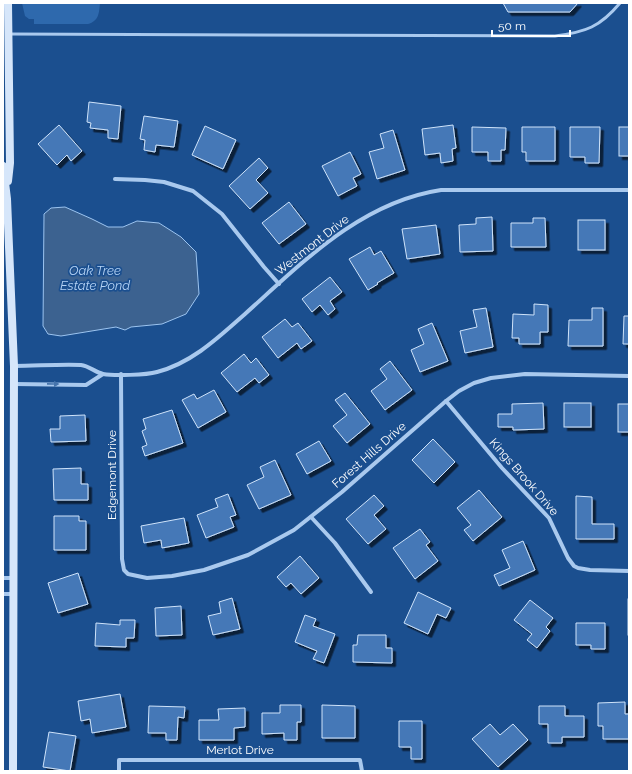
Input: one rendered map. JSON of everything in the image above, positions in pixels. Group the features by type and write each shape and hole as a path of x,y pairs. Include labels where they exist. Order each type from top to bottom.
{"main road":[{"path":"7,199 10,163 6,34 8,3"},
{"path":"3,166 7,199 14,366 13,771"}],"street":[{"path":"115,179 164,182 193,191 222,214 264,268 279,284"},
{"name":"Westmont Drive","path":"14,366 83,365 103,374 136,374 157,372 182,362 217,339 337,234 363,217 386,206 424,193 441,190 629,190"},
{"path":"14,384 86,385 103,374"},
{"name":"Edgemont Drive","path":"121,374 122,559 124,570 128,574"},
{"name":"Forest Hills Drive","path":"128,574 147,578 172,576 204,570 248,555 294,530 342,492 446,401 459,391 474,383 491,378 525,374 629,376"},
{"name":"Kings Brook Drive","path":"446,401 502,468 549,518 568,558 574,566 590,570 629,571"},
{"path":"311,517 335,544 371,592"},
{"path":"3,578 14,578"},
{"path":"3,594 14,594"},
{"name":"Merlot Drive","path":"119,771 119,760 360,760 362,771"}],"lane":[{"path":"6,34 555,36 571,34 600,23 620,3"}],"shaded area":[{"path":"22,3 100,3 99,13 92,23 34,24 34,19 29,19 25,16"}],"water":[{"name":"Oak Tree Estate Pond","path":"65,207 108,227 123,227 137,221 159,223 181,237 196,252 199,294 186,314 162,324 131,327 125,330 116,327 61,336 48,334 43,326 44,214 51,208"}],"building":[{"path":"503,3 578,3 570,12 508,12"},
{"path":"89,102 121,106 118,139 108,138 108,130 90,128 91,123 87,122"},
{"path":"144,116 178,121 174,147 156,145 155,152 144,150 145,140 140,139"},
{"path":"59,125 82,151 71,161 67,155 57,165 38,144"},
{"path":"453,125 456,148 452,149 453,161 441,163 440,153 425,155 422,129"},
{"path":"205,126 236,140 223,169 192,155"},
{"path":"472,127 506,128 505,150 501,150 501,161 488,161 488,152 472,152"},
{"path":"522,127 555,127 555,161 526,161 526,152 522,152"},
{"path":"570,127 600,127 599,163 585,163 585,157 570,157"},
{"path":"619,127 629,127 629,156 619,156"},
{"path":"393,130 405,170 377,179 369,152 384,148 380,134"},
{"path":"350,152 361,174 353,178 357,186 338,196 322,166"},
{"path":"259,158 268,168 256,180 268,193 250,209 229,186"},
{"path":"289,202 306,224 279,244 262,223"},
{"path":"492,217 493,251 460,252 459,225 476,224 476,218"},
{"path":"533,218 545,218 546,247 511,247 511,223 533,223"},
{"path":"578,220 605,220 605,250 578,250"},
{"path":"436,225 440,254 407,259 402,229"},
{"path":"370,247 374,255 381,251 394,273 368,290 349,259"},
{"path":"330,277 342,292 330,301 335,309 328,315 320,305 312,312 302,299"},
{"path":"534,304 548,305 548,332 540,332 540,344 519,344 519,338 512,338 513,314 534,315"},
{"path":"486,308 493,347 465,353 460,331 477,327 473,310"},
{"path":"592,308 603,308 603,346 568,346 569,320 592,320"},
{"path":"624,316 629,316 629,344 623,344"},
{"path":"285,319 292,327 298,323 312,341 301,349 297,343 278,358 262,337"},
{"path":"432,323 448,361 420,372 411,350 424,344 418,329"},
{"path":"244,354 251,363 256,358 269,375 259,383 255,378 237,392 221,373"},
{"path":"390,361 412,390 385,410 371,391 387,379 380,369"},
{"path":"214,390 226,412 198,428 182,400 194,394 197,399"},
{"path":"345,393 370,424 347,443 333,426 347,415 335,400"},
{"path":"543,403 544,429 513,430 513,427 498,427 498,414 512,414 512,404"},
{"path":"564,403 591,403 591,427 564,427"},
{"path":"618,404 629,404 629,432 618,432"},
{"path":"172,410 183,443 145,456 142,447 147,445 142,431 146,429 143,419"},
{"path":"85,415 86,441 51,442 50,429 60,429 60,416"},
{"path":"433,439 455,462 434,483 412,460"},
{"path":"319,441 331,461 307,474 296,454"},
{"path":"275,460 291,495 259,509 247,485 264,477 260,467"},
{"path":"81,468 81,484 88,484 88,500 54,500 53,469"},
{"path":"479,490 502,517 473,541 464,530 471,525 457,508"},
{"path":"228,494 236,515 230,517 234,527 206,538 197,515 218,507 215,499"},
{"path":"374,495 384,506 374,515 386,529 368,544 346,519"},
{"path":"576,496 592,497 592,524 614,524 614,539 576,539"},
{"path":"54,516 79,516 79,521 86,521 86,550 54,550"},
{"path":"184,518 189,543 162,548 161,540 144,543 141,526"},
{"path":"420,529 430,542 426,545 438,561 415,579 393,548"},
{"path":"523,541 535,570 499,586 494,575 510,568 502,550"},
{"path":"300,556 319,578 301,594 291,583 286,587 277,577"},
{"path":"78,573 88,604 58,613 48,583"},
{"path":"418,592 451,608 446,618 437,614 428,634 404,623"},
{"path":"232,598 240,629 213,635 208,616 221,613 219,602"},
{"path":"629,599 629,635 628,635"},
{"path":"530,600 553,618 546,627 550,631 537,648 527,640 532,634 514,620"},
{"path":"181,606 182,635 156,636 155,608"},
{"path":"305,615 316,619 313,626 335,634 324,663 313,659 317,651 295,642"},
{"path":"120,620 135,620 134,638 126,638 126,647 95,646 96,623 120,625"},
{"path":"576,623 605,623 605,649 591,649 591,645 576,645"},
{"path":"358,635 386,635 386,648 392,648 392,663 353,662 353,645 357,645"},
{"path":"120,694 126,727 92,733 90,719 81,721 78,701"},
{"path":"625,702 625,714 629,714 629,739 603,739 603,726 598,726 598,703"},
{"path":"280,705 301,705 301,722 297,722 297,740 284,740 284,733 262,734 262,713 280,713"},
{"path":"322,705 355,706 355,738 322,738"},
{"path":"149,706 185,707 184,718 178,717 177,740 166,740 166,733 148,733"},
{"path":"539,706 565,706 565,716 584,716 584,737 562,737 562,743 548,743 548,724 539,724"},
{"path":"245,708 245,727 234,728 234,740 199,740 199,720 219,720 218,709"},
{"path":"399,721 422,721 422,759 411,759 411,747 399,747"},
{"path":"490,724 500,735 513,724 528,740 498,767 472,739"},
{"path":"49,732 76,736 70,771 43,767"}]}
